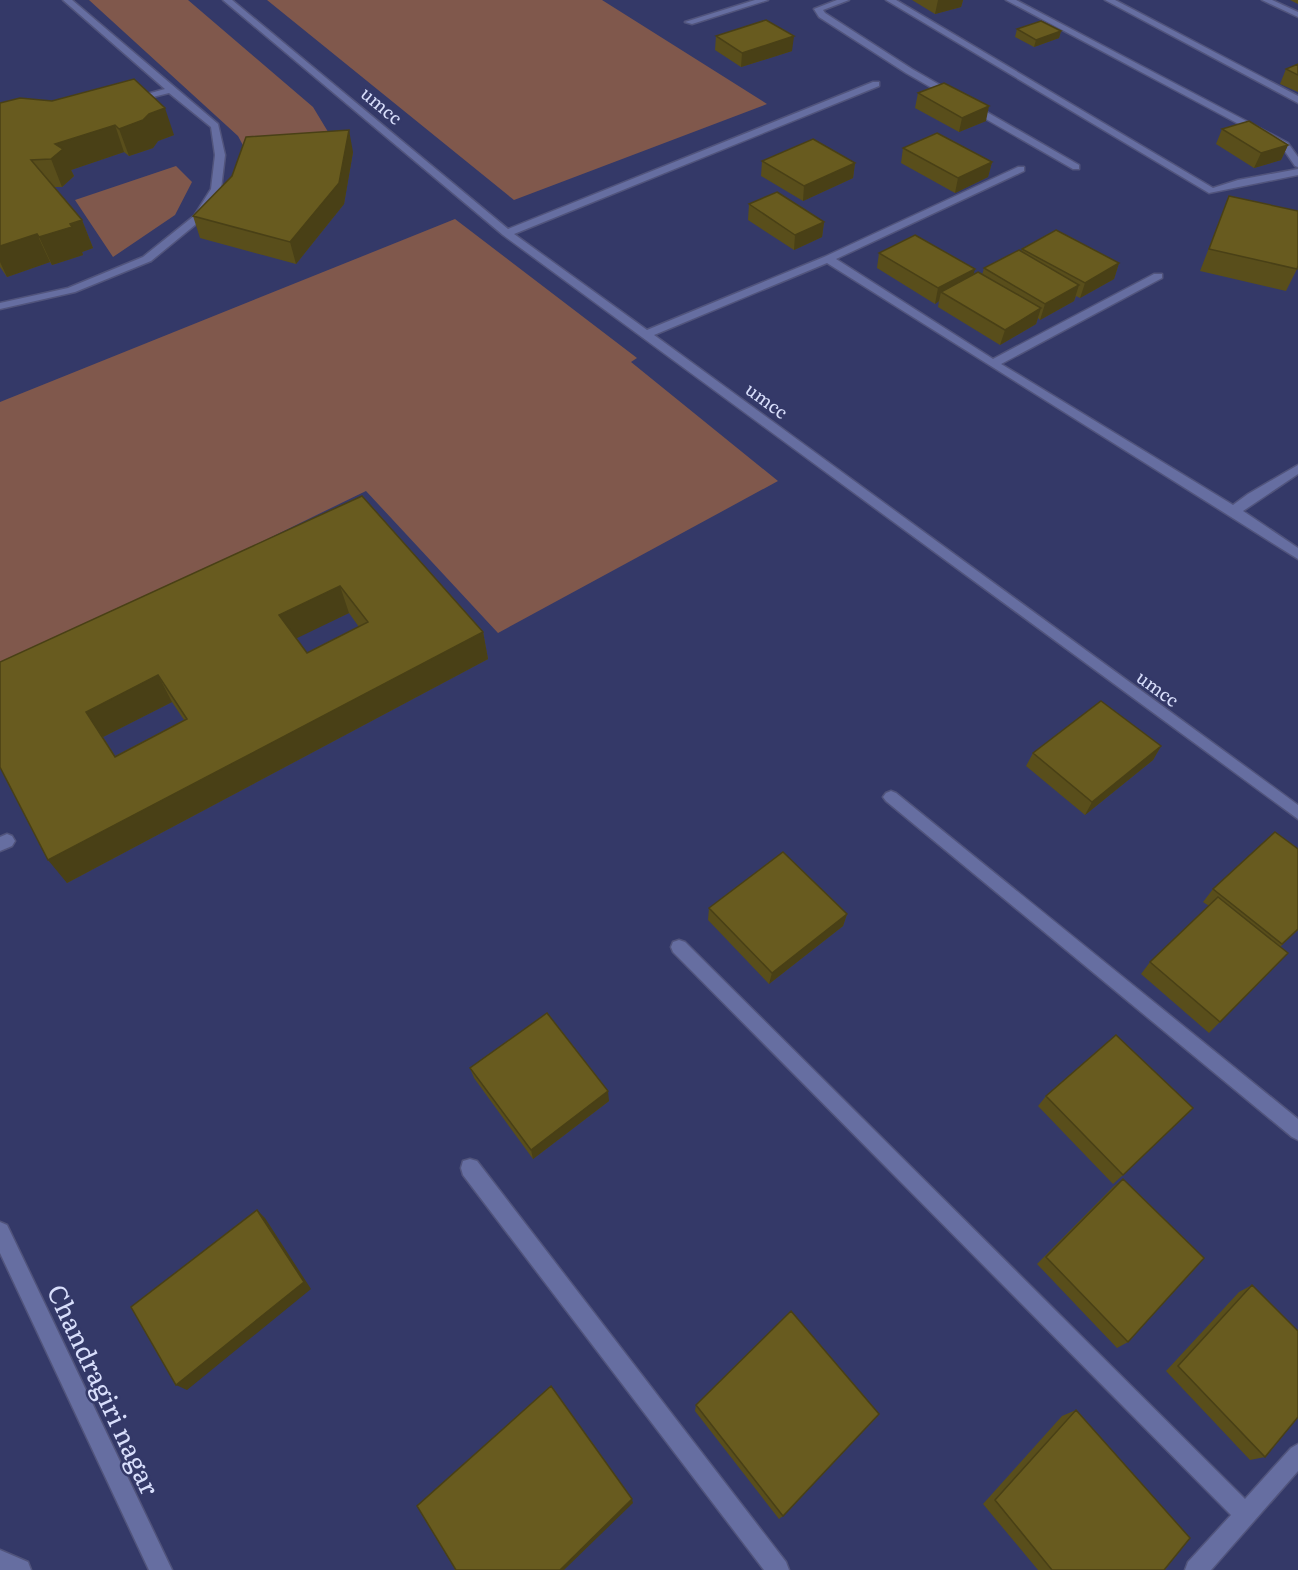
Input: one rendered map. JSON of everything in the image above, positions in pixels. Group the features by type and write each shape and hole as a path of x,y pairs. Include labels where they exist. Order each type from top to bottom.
{"street":[{"path":"0,306 71,290 147,259 198,218 216,189 220,155 215,126 66,0"},
{"name":"umcc","path":"227,0 507,233 648,334 1298,813"},
{"path":"689,22 764,0"},
{"path":"845,0 818,9 822,15 909,71 1076,167"},
{"path":"890,0 1212,191 1238,183 1298,172"},
{"path":"1011,0 1285,145 1298,164"},
{"path":"1109,0 1298,100"},
{"path":"1266,0 1298,15"},
{"path":"507,233 876,84"},
{"path":"127,102 171,90"},
{"path":"648,334 828,259 1021,169"},
{"path":"828,259 993,364 1234,511 1298,554"},
{"path":"993,364 1158,276"},
{"path":"1234,511 1252,497 1298,469"},
{"path":"891,797 1298,1131"},
{"path":"679,947 1245,1514"},
{"path":"470,1168 778,1570"},
{"name":"Chandragiri nagar","path":"0,1232 161,1570"},
{"path":"1196,1570 1298,1455"},
{"path":"0,1561 20,1570"}],"shaded area":[{"path":"89,0 188,0 313,107 336,145 246,151 238,136"},
{"path":"267,0 602,0 767,104 514,200"},
{"path":"176,166 192,182 175,215 113,257 75,200"},
{"path":"455,219 637,358 631,362 778,481 498,633 366,491 0,669 0,402"}],"building":[{"path":"766,20 794,36 742,53 716,36"},
{"path":"1041,21 1061,31 1036,40 1017,29"},
{"path":"1298,64 1298,75 1286,69"},
{"path":"134,79 165,108 119,129 115,125 55,144 63,149 51,159 31,160 82,220 70,224 72,227 39,237 37,234 0,246 0,103 20,98 52,101"},
{"path":"944,83 989,106 962,118 918,93"},
{"path":"1249,121 1288,145 1261,153 1222,129"},
{"path":"349,130 339,183 290,242 193,216 232,176 246,137"},
{"path":"937,133 992,162 958,178 903,148"},
{"path":"813,139 855,163 804,186 762,161"},
{"path":"777,192 824,222 795,235 749,204"},
{"path":"1229,196 1298,211 1297,269 1209,249"},
{"path":"1056,230 1119,263 1085,283 1022,249"},
{"path":"915,235 975,269 938,288 879,253"},
{"path":"1019,250 1079,285 1045,304 984,268"},
{"path":"978,272 1041,308 1005,330 941,292"},
{"path":"362,496 483,632 48,860 0,767 0,662","holes":["340,586 368,622 307,653 279,615","158,675 187,719 115,757 86,712"]},
{"path":"1101,701 1161,746 1092,802 1033,753"},
{"path":"1275,832 1298,849 1298,929 1282,944 1213,889"},
{"path":"783,852 847,914 772,973 709,908"},
{"path":"1218,897 1288,953 1220,1022 1150,962"},
{"path":"547,1013 608,1091 531,1150 470,1068"},
{"path":"1116,1035 1193,1108 1123,1175 1046,1096"},
{"path":"1123,1179 1204,1258 1128,1342 1046,1257"},
{"path":"257,1210 304,1282 176,1385 131,1307"},
{"path":"1252,1285 1298,1331 1298,1417 1265,1457 1178,1366"},
{"path":"791,1311 879,1414 783,1516 696,1405"},
{"path":"551,1386 632,1499 560,1570 456,1570 417,1506"},
{"path":"1076,1410 1190,1538 1164,1570 1052,1570 995,1500"}]}
